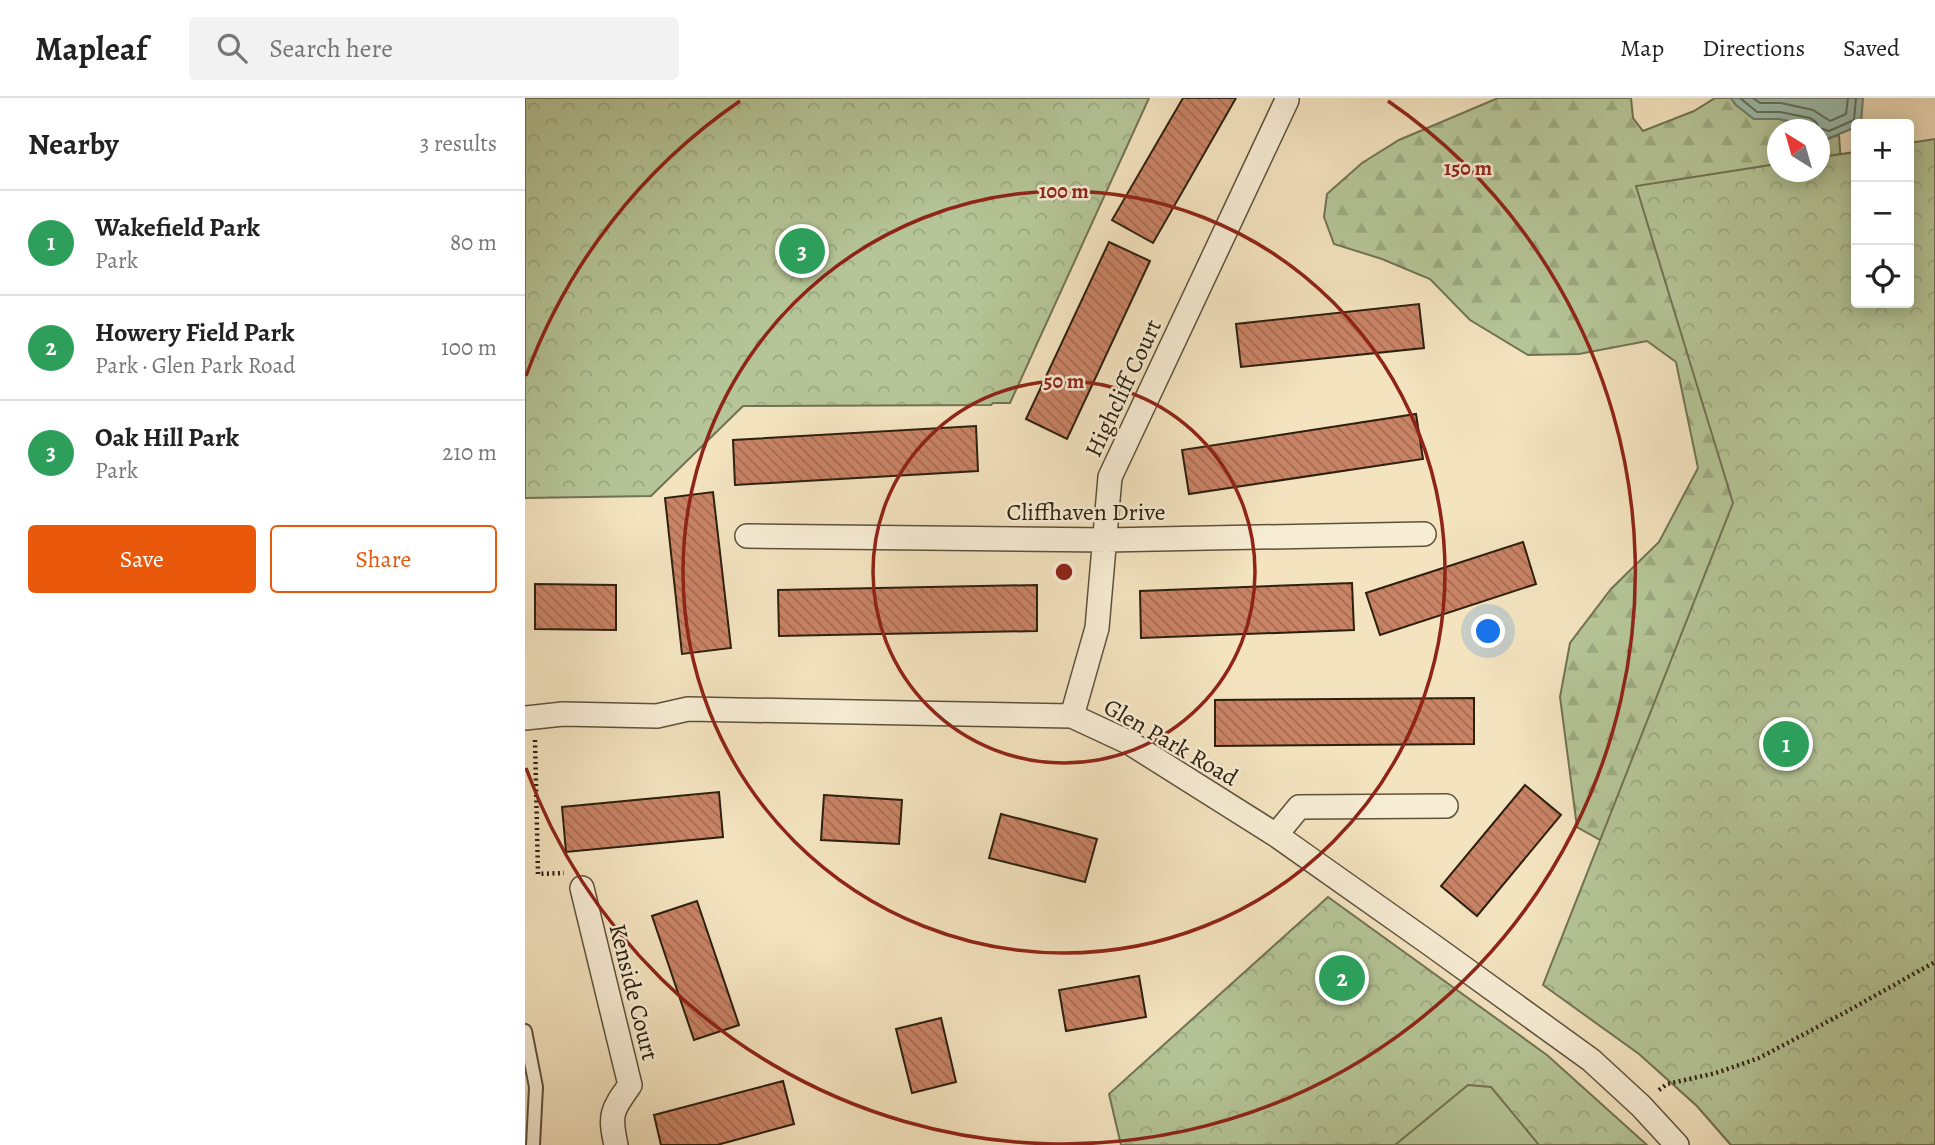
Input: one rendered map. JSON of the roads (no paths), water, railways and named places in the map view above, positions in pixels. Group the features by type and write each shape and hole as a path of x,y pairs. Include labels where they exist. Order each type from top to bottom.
{"street":[{"name":"Highcliff Court","path":"1072,716 1097,628 1110,477 1287,100"},
{"name":"Cliffhaven Drive","path":"747,536 1106,540 1424,534"},
{"name":"Glen Park Road","path":"529,717 563,714 657,716 688,709 1072,716 1130,743 1276,835 1591,1060 1645,1110 1677,1145"},
{"path":"1276,835 1299,807 1445,806"},
{"name":"Kenside Court","path":"582,888 630,1085 613,1107 616,1145"}],"lane":[{"path":"525,1031 536,1087 533,1145"}],"water":[{"path":"1731,98 1863,98 1861,119 1851,119 1851,129 1830,138 1830,119 1754,119"}],"place":[{"name":"Oak Hill Park","path":"802,251"},
{"name":"Wakefield Park","path":"1786,744"},
{"name":"Howery Field Park","path":"1342,978"}]}
